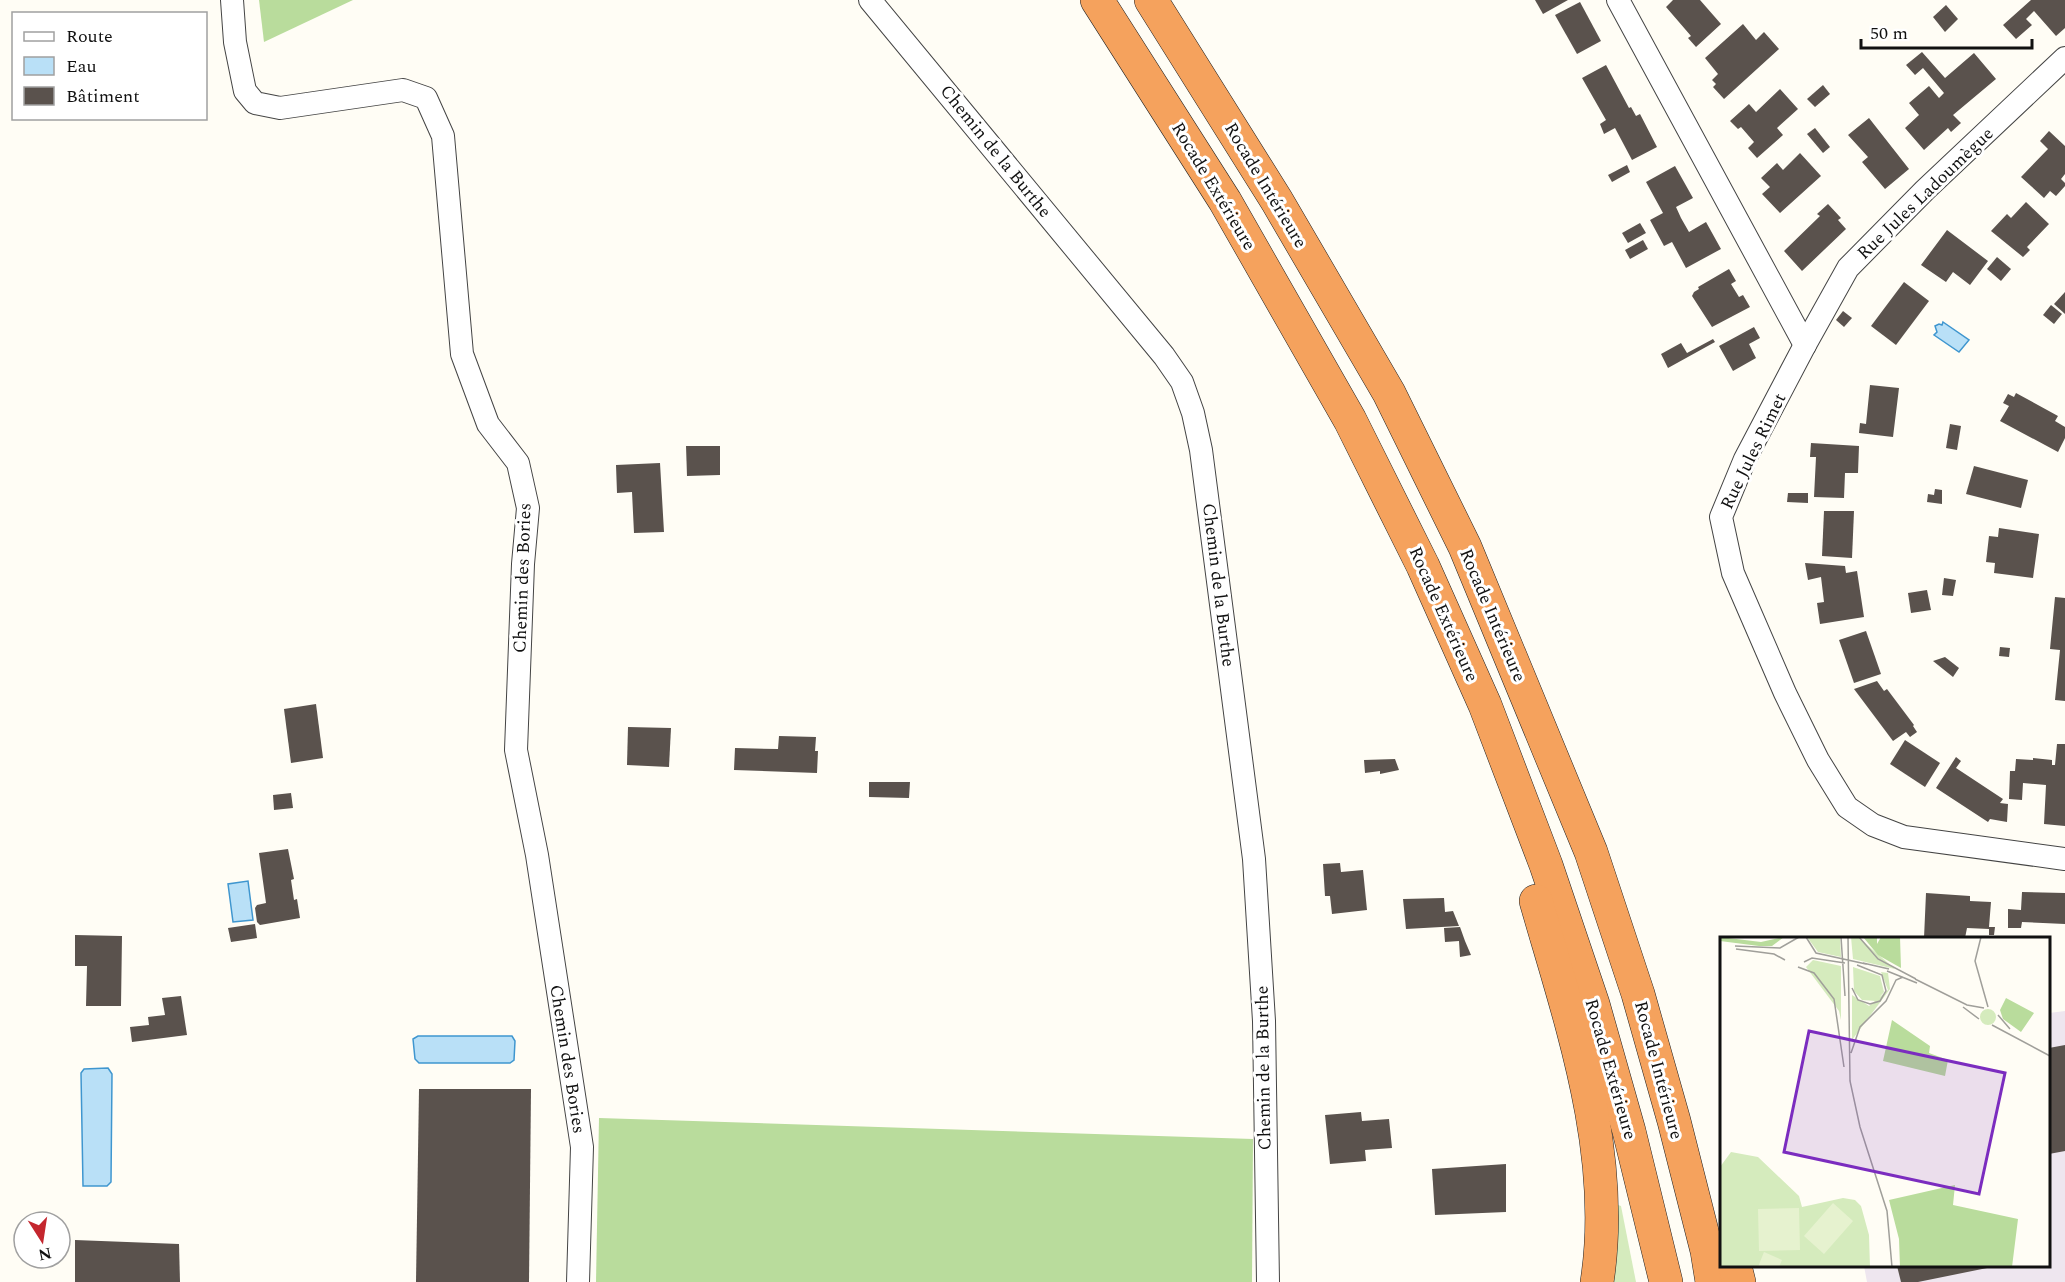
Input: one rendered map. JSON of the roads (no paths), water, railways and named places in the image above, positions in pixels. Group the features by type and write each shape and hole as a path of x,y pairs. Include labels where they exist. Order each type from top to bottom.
{"highway":[{"name":"Rocade Extérieure","path":"1097,0 1225,201 1350,420 1423,566 1485,705 1546,865 1593,1004 1629,1131 1666,1282"},
{"name":"Rocade Intérieure","path":"1151,0 1277,201 1383,383 1465,547 1590,852 1638,994 1680,1143 1707,1251 1712,1282"},
{"path":"1485,705 1578,1052 1595,1133 1602,1203 1597,1282"},
{"path":"1638,994 1690,1116 1720,1209"},
{"path":"1735,1267 1739,1282"}],"street":[{"name":"Chemin des Bories","path":"232,0 235,42 245,91 255,103 280,108 404,90 426,98 443,136 462,354 488,424 518,463 528,508 523,564 516,750 537,855 582,1148 578,1282"},
{"name":"Chemin de la Burthe","path":"870,0 1164,356 1182,382 1194,413 1201,450 1254,860 1264,1021 1268,1282"},
{"path":"1617,0 1805,345"},
{"name":"Rue Jules Ladoumègue","path":"1805,345 1848,268 1925,190 2065,58"},
{"name":"Rue Jules Rimet","path":"1805,345 1745,459 1721,517 1733,573 1785,693 1818,760 1847,807 1873,825 1904,837 2065,859"}],"water":[{"path":"1943,322 1969,340 1959,352 1934,335 1937,332 1935,326 1942,325"},
{"path":"248,881 253,920 233,922 228,884"},
{"path":"418,1036 512,1036 515,1041 514,1060 510,1063 419,1063 415,1059 413,1039"},
{"path":"108,1068 112,1074 111,1182 107,1186 83,1186 81,1073 84,1069"}]}
